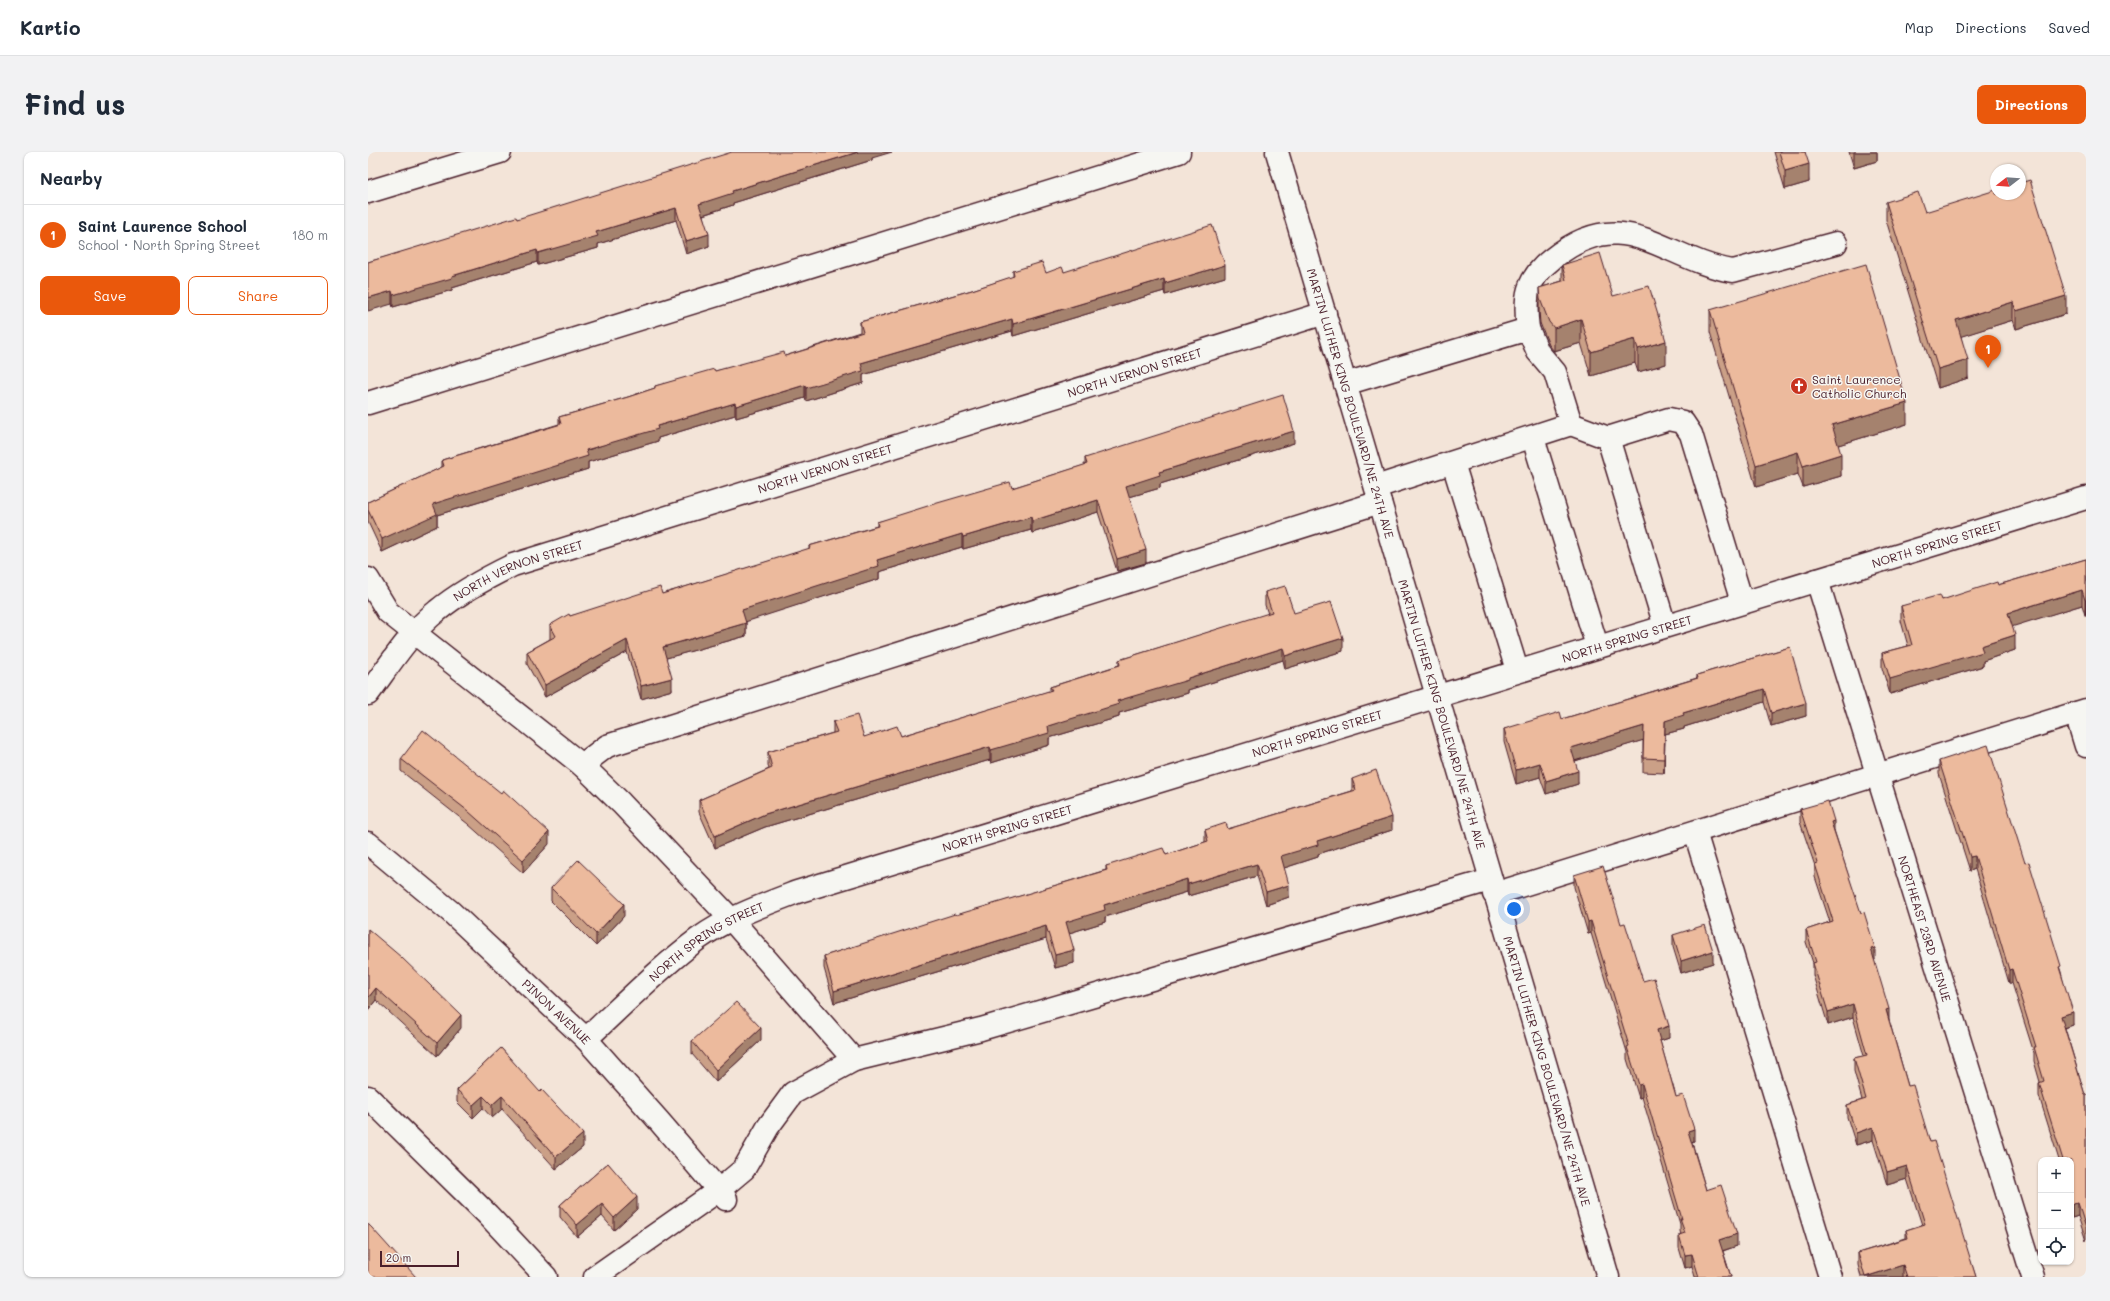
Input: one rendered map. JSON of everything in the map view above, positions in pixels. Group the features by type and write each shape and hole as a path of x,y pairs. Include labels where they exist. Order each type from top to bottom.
{"street":[{"path":"368,192 500,152"},
{"path":"368,403 1179,152"},
{"name":"MARTIN LUTHER KING BOULEVARD/NE 24TH AVE","path":"1277,152 1492,887 1608,1277"},
{"path":"1571,424 1555,372 1538,352 1528,328 1525,307 1527,291 1543,266 1565,247 1592,237 1621,233 1638,235 1718,269 1733,271 1836,243"},
{"name":"NORTH VERNON STREET","path":"368,694 414,634 436,612 485,578 513,565 541,555 1325,313"},
{"path":"1346,384 1528,328"},
{"path":"582,765 606,746 1378,495 1453,463 1533,438 1571,424 1608,438 1669,419 1683,422 1691,434 1742,602"},
{"path":"1533,438 1597,646"},
{"path":"1608,438 1665,626"},
{"path":"1453,463 1517,670"},
{"name":"NORTH SPRING STREET","path":"586,1039 677,956 699,939 731,919 797,892 1517,670 2086,498"},
{"path":"368,579 388,612 582,765 621,803 731,919 854,1060"},
{"name":"NORTHEAST 23RD AVENUE","path":"1818,580 2033,1277"},
{"path":"595,1277 722,1195 744,1170 768,1127 793,1093 854,1060 981,1030 1492,887 1695,832 2081,712 2086,746"},
{"path":"1695,832 1830,1277"},
{"name":"PINON AVENUE","path":"368,843 450,912 586,1039 722,1195"},
{"path":"368,1097 488,1215 546,1277"}],"building":[{"path":"732,152 858,152 732,191 733,193 699,204 709,234 686,241 676,208 596,232 598,236 538,253 537,250 452,276 452,278 393,295 392,291 368,298 368,262 516,217 517,219"},
{"path":"1779,152 1805,152 1809,164 1785,171"},
{"path":"2030,180 2066,296 2016,311 2013,302 1956,320 1968,360 1938,369 1886,202 1918,192 1925,212 1990,192 1990,200 2026,200 2026,181"},
{"path":"1212,225 1225,265 1165,283 1164,279 1013,324 1012,319 861,363 863,371 806,388 805,385 736,406 735,403 657,426 658,429 586,450 588,456 433,504 437,514 382,539 368,510 368,502 444,466 442,460 561,424 559,417 628,397 655,388 655,386 714,369 715,371 784,352 785,356 863,332 860,322 972,290 1014,276 1013,271 1042,262 1046,273 1062,267 1064,272"},
{"path":"1600,253 1613,296 1649,286 1666,341 1638,349 1635,339 1591,352 1581,319 1554,328 1549,322 1540,299 1539,288 1566,280 1562,265"},
{"path":"1866,264 1907,403 1832,425 1841,454 1803,466 1798,452 1756,465 1710,310"},
{"path":"1283,395 1294,431 1159,472 1160,475 1126,486 1146,550 1117,559 1098,500 1032,521 1031,517 963,537 962,534 877,560 879,566 742,610 746,623 663,647 672,678 641,686 627,640 545,685 527,652 556,636 550,625 569,614 570,616 660,587 662,594 810,548 809,546 878,526 877,522 1010,482 1012,488 1087,464 1085,458"},
{"path":"2086,559 2086,600 2082,590 2008,613 2015,635 1981,646 1983,652 1890,679 1882,653 1912,645 1901,606 1940,595 1942,600 1997,582 1998,585"},
{"path":"1285,586 1294,613 1331,602 1343,638 1285,656 1283,648 1188,678 1188,680 1117,701 1119,704 1048,726 1049,733 991,750 990,747 765,814 715,836 699,800 772,768 768,752 837,732 833,722 857,715 864,737 897,726 901,736 1052,690 1050,687 1120,665 1119,660 1272,612 1265,592"},
{"path":"1790,647 1806,703 1771,713 1764,689 1683,713 1684,715 1665,721 1664,759 1643,758 1644,726 1571,748 1578,771 1546,781 1540,763 1516,770 1504,729 1560,712 1562,719 1698,678 1697,675"},
{"path":"423,730 501,793 503,790 549,832 523,860 468,811 401,759"},
{"path":"1988,745 2025,863 2029,862 2061,966 2059,967 2073,1012 2061,1016 2086,1095 2086,1228 2078,1203 2074,1204 2074,1157 2062,1157 2039,1083 2044,1081 2034,1047 2036,1047 2012,969 2009,970 1975,856 1970,857 1939,761"},
{"path":"1376,770 1392,817 1317,841 1318,845 1281,856 1289,885 1266,892 1257,864 1188,884 1187,879 1104,905 1105,910 1066,922 1074,950 1055,955 1046,926 834,991 824,956 955,914 956,915 1107,870 1106,866 1163,848 1166,855 1208,841 1205,830 1226,823 1228,829 1356,790 1352,779"},
{"path":"1828,801 1834,821 1831,822 1861,913 1864,912 1875,948 1871,949 1889,1009 1886,1010 1908,1086 1913,1085 1930,1142 1934,1141 1976,1277 1907,1277 1903,1265 1865,1277 1858,1253 1908,1238 1906,1230 1925,1224 1907,1166 1887,1172 1873,1127 1856,1133 1847,1105 1866,1099 1854,1058 1867,1055 1853,1004 1828,1012 1813,963 1816,962 1806,930 1833,921 1815,864 1818,863 1800,809"},
{"path":"578,860 624,904 596,934 551,888"},
{"path":"1603,866 1621,924 1625,923 1643,981 1654,978 1669,1026 1657,1030 1676,1097 1683,1095 1694,1129 1688,1131 1706,1190 1721,1185 1737,1234 1719,1240 1731,1277 1699,1277 1692,1254 1685,1255 1679,1235 1685,1233 1680,1219 1682,1219 1642,1084 1639,1085 1627,1047 1629,1046 1591,921 1588,922 1574,875"},
{"path":"1705,925 1713,951 1681,961 1673,935"},
{"path":"368,929 401,957 461,1015 437,1043 376,988 368,998"},
{"path":"736,1002 761,1028 716,1070 692,1041"},
{"path":"501,1048 540,1092 542,1090 583,1134 556,1157 502,1096 492,1105 483,1096 473,1105 457,1090"},
{"path":"608,1163 637,1197 614,1218 602,1204 577,1225 560,1205"},
{"path":"368,1224 372,1228 416,1277 368,1277"}],"place":[{"name":"Saint Laurence School","path":"1988,368"},
{"name":"Saint Laurence Catholic Church","path":"1799,386"}]}
